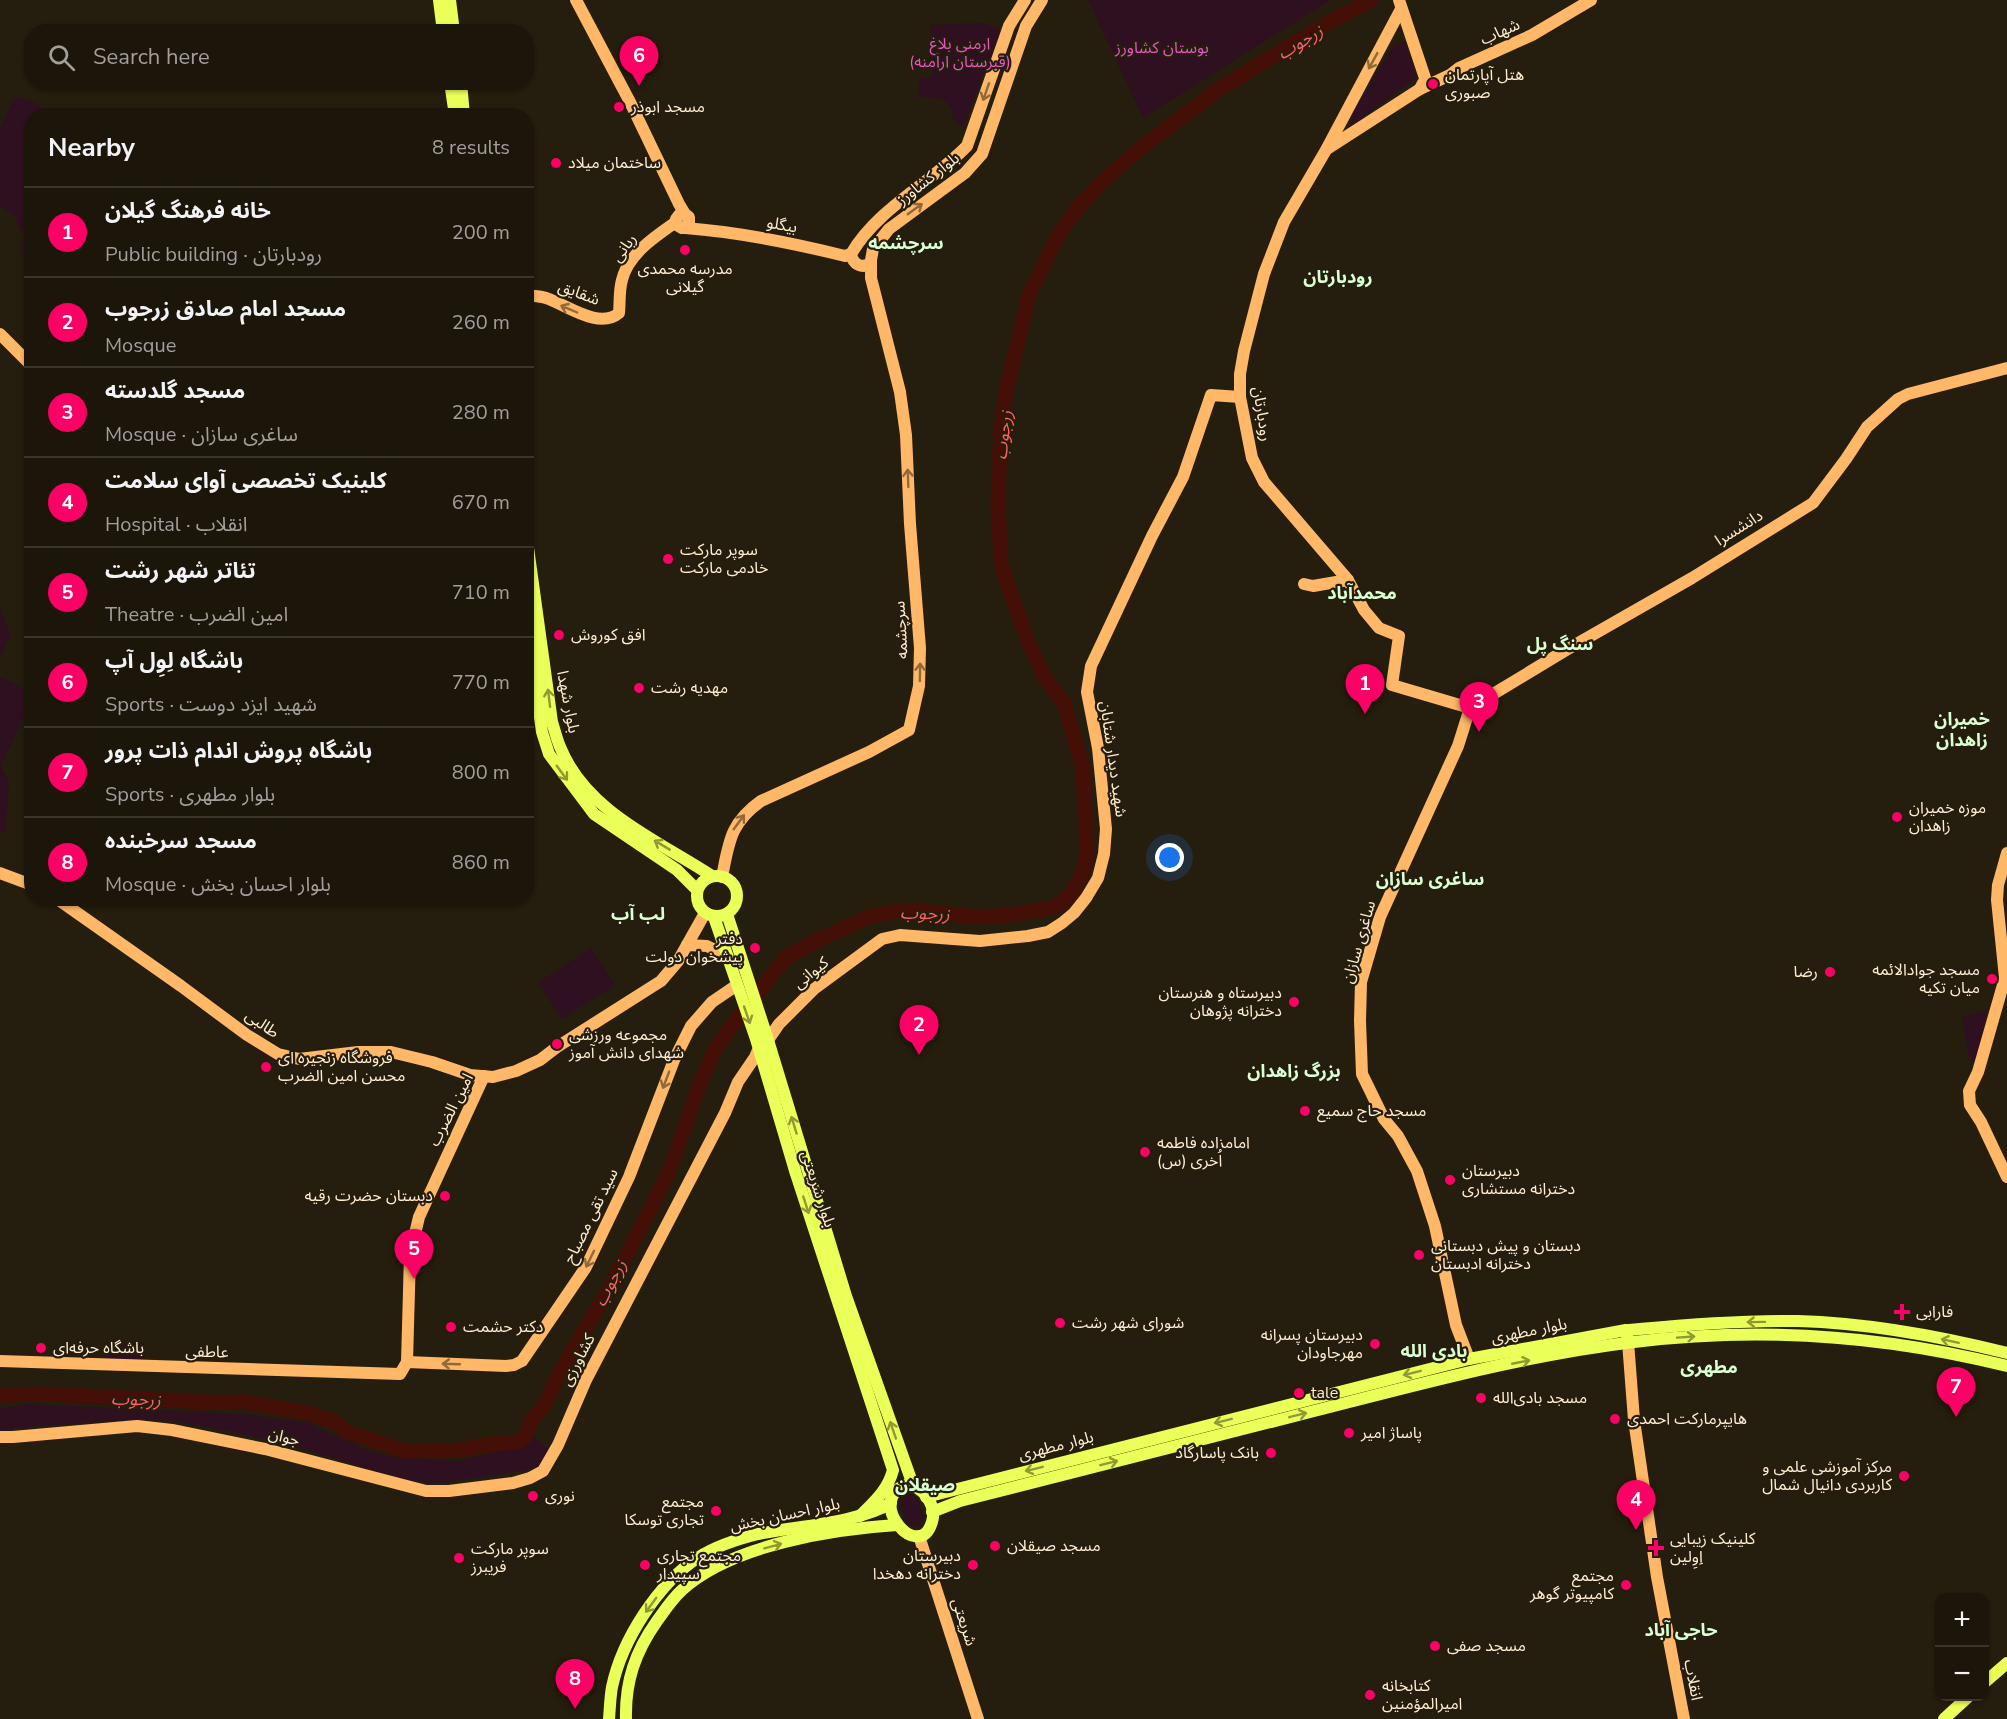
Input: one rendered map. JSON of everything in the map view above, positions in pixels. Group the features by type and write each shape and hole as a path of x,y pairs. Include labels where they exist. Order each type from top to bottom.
{"main road":[{"path":"439,0 442,24"},
{"path":"450,0 453,24"},
{"path":"576,0 634,110 670,185 682,221"},
{"name":"بلوار کشاورز","path":"848,255 873,226 903,198 953,160 967,146 1009,26 1025,0"},
{"name":"بلوار کشاورز","path":"871,278 873,249 889,229 965,173 982,154 1026,26 1042,0"},
{"name":"شهاب","path":"1422,84 1532,35 1591,0"},
{"name":"رودبارتان","path":"1400,5 1422,84"},
{"name":"رودبارتان","path":"1400,5 1326,150 1284,222 1264,274 1244,351 1239,397 1252,458 1264,483 1348,580 1364,610 1378,628 1400,636 1392,685 1470,708"},
{"path":"1326,150 1422,84"},
{"path":"451,90 454,108"},
{"path":"462,90 463,108"},
{"path":"1343,116 1345,125 1355,131"},
{"name":"بیگلو","path":"682,221 712,230 848,255 858,265 865,266 871,263"},
{"name":"ربانی","path":"615,316 622,280 628,266 652,238 682,221"},
{"name":"سرچشمه","path":"717,877 734,827 750,809 761,801 869,752 909,730 918,695 920,648 909,514 905,424 900,392 871,278"},
{"name":"شقایق","path":"534,296 546,298 574,311 604,320 615,316"},
{"path":"0,334 24,358"},
{"name":"دانشسرا","path":"1470,708 1692,578 1813,503 1867,427 1898,399 1908,394 2007,368"},
{"name":"شهید دیدار شتابان","path":"856,958 882,939 900,935 980,941 1048,932 1074,913 1086,898 1098,878 1104,854 1106,829 1098,748 1087,692 1091,666 1152,536 1183,477 1211,395 1239,397"},
{"path":"1304,584 1313,586 1348,580"},
{"name":"بلوار شهدا","path":"534,616 542,732 549,754 594,814 676,870 697,890"},
{"name":"بلوار شهدا","path":"534,643 552,723 561,751 579,779 609,810 717,877"},
{"name":"ساغری سازان","path":"1464,1365 1462,1339 1459,1335 1435,1226 1417,1172 1398,1136 1384,1119 1362,1074 1360,1021 1361,982 1380,917 1458,746 1470,708"},
{"path":"2007,853 1998,885 1997,900 2004,978 1978,1072 1969,1092 1970,1105 1981,1122 2007,1177"},
{"path":"0,873 24,882"},
{"path":"717,877 730,881 737,892 735,905 727,914 709,915 697,901 697,890 700,884 717,877"},
{"name":"طالبی","path":"67,906 182,986 247,1035 278,1054 299,1059 358,1052 391,1052 432,1062 470,1075 484,1076"},
{"name":"بلوار شریعتی","path":"727,914 741,985"},
{"name":"بلوار شریعتی","path":"709,915 741,985 913,1485"},
{"name":"امین الضرب","path":"407,1362 410,1255 419,1217 484,1076 493,1077 516,1071 540,1060 661,981 674,967 709,915"},
{"path":"687,945 707,946 727,956"},
{"name":"کیوانی","path":"761,1042 814,990 856,958"},
{"path":"741,985 761,1019 772,1019 788,1014"},
{"name":"سید تقی مصباح","path":"407,1362 506,1366 522,1361 586,1267 629,1177 674,1060 691,1026 712,1002 741,985"},
{"name":"بلوار شریعتی","path":"761,1019 761,1042 796,1174 891,1466"},
{"name":"کشاورزی","path":"543,1472 558,1445 586,1380 725,1113 738,1082 755,1057 761,1042"},
{"name":"بلوار مطهری","path":"926,1497 1464,1365 1703,1324 1797,1321 1834,1323 1895,1330 2007,1353"},
{"path":"1895,1330 1899,1344"},
{"name":"بلوار مطهری","path":"1626,1336 1797,1334 1866,1339 2007,1366"},
{"name":"انقلاب","path":"1626,1336 1634,1420 1657,1577 1684,1719"},
{"name":"عاطفی","path":"0,1361 400,1374 407,1362"},
{"name":"بلوار مطهری","path":"932,1512 960,1501 1464,1365"},
{"name":"جوان","path":"0,1444 6,1437 137,1426 172,1430 276,1452 426,1491 449,1491 513,1482 543,1472"},
{"path":"860,1516 881,1495 890,1481 891,1466 898,1466 903,1458"},
{"path":"913,1485 924,1492 926,1497 932,1512 932,1524 919,1536 905,1534 897,1525 891,1503 895,1491 900,1487 913,1485"},
{"name":"بلوار احسان بخش","path":"609,1719 614,1680 629,1640 655,1598 672,1578 687,1566 720,1547 757,1535 860,1516 878,1511 891,1503"},
{"name":"بلوار احسان بخش","path":"626,1719 627,1691 640,1648 668,1605 681,1590 696,1579 736,1556 776,1545 869,1527 897,1525"},
{"name":"شریعتی","path":"919,1536 978,1719"},
{"path":"1989,1679 2007,1663"},
{"path":"1944,1719 1964,1701"}],"green space":[{"name":"بوستان کشاورز","path":"1088,0 1330,0 1143,118"},
{"name":"ارمنی بلاغ (قبرستان ارامنه)","path":"982,23 1001,30 963,127 953,120 950,107 943,100 918,97 920,78 932,78 930,68 931,25"},
{"path":"1405,42 1417,77 1354,124 1350,117 1395,44"},
{"path":"14,97 27,99 44,108 24,108 24,238 15,217 0,205 0,129"},
{"path":"24,238 24,263 21,246"},
{"path":"0,607 10,635 0,659"},
{"path":"0,677 24,688 24,715 1,766 9,782 5,833 0,832"},
{"path":"591,948 615,985 562,1019 538,983"},
{"path":"1987,1010 1976,1064 1968,1054 1962,1017"},
{"path":"105,1342 145,1343 144,1360 105,1359"},
{"path":"28,1404 245,1414 306,1422 365,1449 393,1457 459,1461 520,1446 532,1435 552,1452 540,1466 527,1470 439,1483 406,1481 312,1451 230,1431 171,1421 136,1419 15,1428 0,1432 0,1409"},
{"path":"911,1494 917,1498 924,1518 916,1527 907,1524 900,1503 902,1497"}],"waterway":[{"name":"زرجوب","path":"0,1395 45,1394 246,1402 307,1413 333,1421 348,1432 404,1451 459,1450 518,1442 525,1437 531,1422 546,1402 558,1375 609,1289 650,1210 670,1169 713,1053 786,957 866,918 891,912 921,911 980,917 1051,908 1063,902 1073,891 1083,872 1087,850 1083,768 1064,703 1045,678 1029,644 1001,565 998,499 1001,430 1006,391 1029,295 1056,239 1078,207 1137,151 1219,89 1326,24 1371,0"}],"place":[{"name":"هتل آپارتمان صبوری","path":"1433,84"},
{"name":"باشگاه لِوِل آپ","path":"639,86"},
{"name":"مسجد ابوذر","path":"619,107"},
{"name":"ساختمان میلاد","path":"556,163"},
{"name":"مدرسه محمدی گیلانی","path":"685,250"},
{"name":"سوپر مارکت خادمی مارکت","path":"668,559"},
{"name":"افق کوروش","path":"559,635"},
{"name":"مهدیه رشت","path":"639,688"},
{"name":"خانه فرهنگ گیلان","path":"1365,714"},
{"name":"مسجد گلدسته","path":"1479,732"},
{"name":"موزه خمیران زاهدان","path":"1897,817"},
{"name":"دفتر پیشخوان دولت","path":"755,948"},
{"name":"رضا","path":"1830,972"},
{"name":"مسجد جوادالائمه میان تکیه","path":"1992,979"},
{"name":"دبیرستاه و هنرستان دخترانه پژوهان","path":"1294,1002"},
{"name":"مجموعه ورزشی شهدای دانش آموز","path":"557,1044"},
{"name":"مسجد امام صادق زرجوب","path":"919,1055"},
{"name":"فروشگاه زنجیره ای محسن امین الضرب","path":"266,1067"},
{"name":"مسجد حاج سمیع","path":"1305,1111"},
{"name":"امامزاده فاطمه اُخری (س)","path":"1145,1152"},
{"name":"دبیرستان دخترانه مستشاری","path":"1450,1180"},
{"name":"دبستان حضرت رقیه","path":"445,1196"},
{"name":"دبستان و پیش دبستانی دخترانه ادبستان","path":"1419,1255"},
{"name":"تئاتر شهر رشت","path":"414,1279"},
{"name":"فارابی","path":"1902,1312"},
{"name":"شورای شهر رشت","path":"1060,1323"},
{"name":"دکتر حشمت","path":"451,1327"},
{"name":"دبیرستان پسرانه مهرجاودان","path":"1375,1344"},
{"name":"باشگاه حرفه‌ای","path":"41,1348"},
{"name":"tale","path":"1299,1393"},
{"name":"مسجد بادی‌الله","path":"1481,1398"},
{"name":"باشگاه پروش اندام ذات پرور","path":"1956,1417"},
{"name":"هایپرمارکت احمدی","path":"1615,1419"},
{"name":"پاساژ امیر","path":"1349,1433"},
{"name":"بانک پاسارگاد","path":"1271,1453"},
{"name":"مرکز آموزشی علمی و کاربردی دانیال شمال","path":"1904,1476"},
{"name":"نوری","path":"533,1496"},
{"name":"مجتمع تجاری توسکا","path":"716,1511"},
{"name":"کلینیک تخصصی آوای سلامت","path":"1636,1530"},
{"name":"مسجد صیقلان","path":"995,1546"},
{"name":"کلینیک زیبایی اِوِلین","path":"1656,1548"},
{"name":"سوپر مارکت فریبرز","path":"459,1558"},
{"name":"مجتمع تجاری سپیدار","path":"645,1565"},
{"name":"دبیرستان دخترانه دهخدا","path":"973,1565"},
{"name":"مجتمع کامپیوتر گوهر","path":"1626,1585"},
{"name":"مسجد صفی","path":"1435,1646"},
{"name":"کتابخانه امیرالمؤمنین","path":"1370,1695"},
{"name":"مسجد سرخبنده","path":"575,1709"}],"district":[{"name":"سرچشمه","path":"906,243"},
{"name":"رودبارتان","path":"1338,277"},
{"name":"محمدآباد","path":"1362,593"},
{"name":"سنگ پل","path":"1560,644"},
{"name":"خمیران زاهدان","path":"1962,729"},
{"name":"ساغری سازان","path":"1430,879"},
{"name":"لب آب","path":"638,914"},
{"name":"بزرگ زاهدان","path":"1294,1071"},
{"name":"بادی الله","path":"1434,1351"},
{"name":"مطهری","path":"1709,1367"},
{"name":"صیقلان","path":"925,1485"},
{"name":"حاجی آباد","path":"1681,1630"}]}
